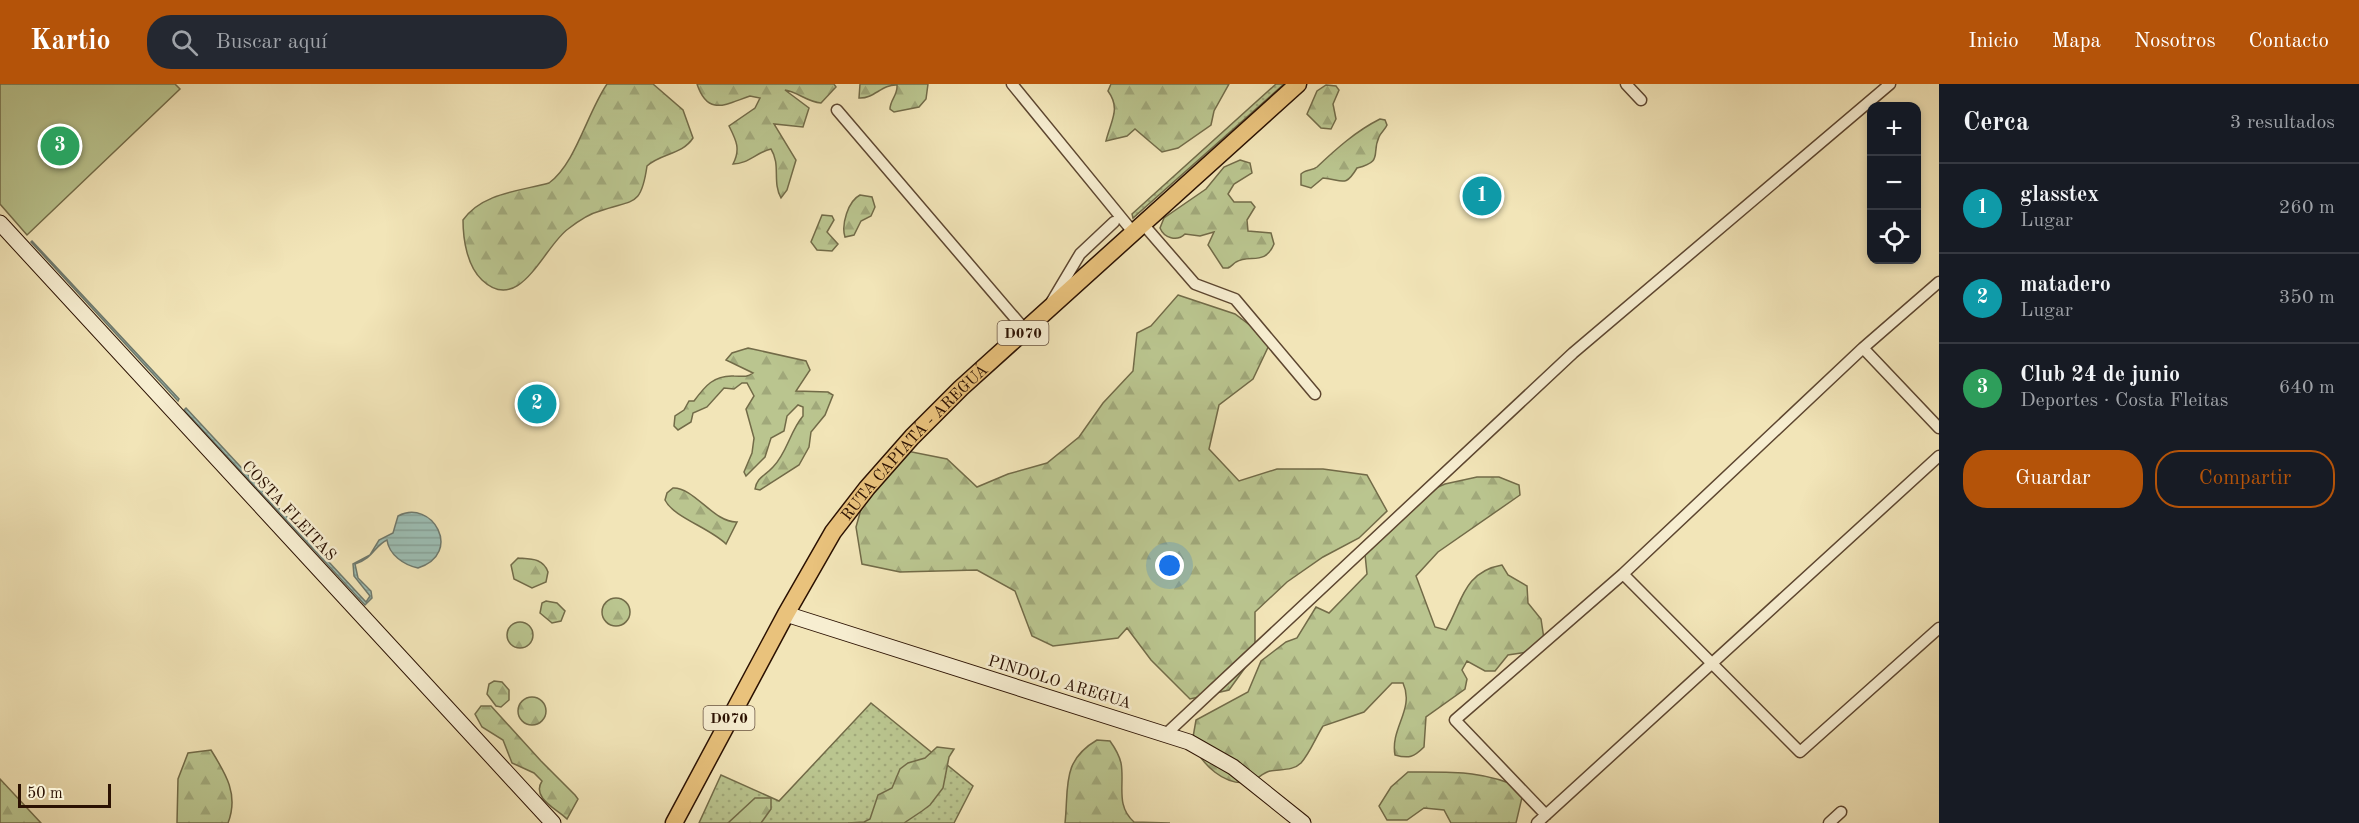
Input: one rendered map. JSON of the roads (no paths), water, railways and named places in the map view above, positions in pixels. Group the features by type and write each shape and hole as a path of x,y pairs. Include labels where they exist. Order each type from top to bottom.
{"main road":[{"name":"RUTA CAPIATÁ - AREGUÁ","path":"674,823 786,614 833,532 867,488 943,405 1298,84"},
{"name":"COSTA FLEITAS","path":"0,223 553,823"},
{"name":"PINDOLO AREGUA","path":"786,614 1167,733 1233,767 1303,823"}],"street":[{"path":"1011,84 1138,228 1195,284 1235,299 1315,394"},
{"path":"1626,84 1641,100"},
{"path":"1167,733 1573,353 1890,84"},
{"path":"837,110 1026,331"},
{"path":"1046,312 1080,254 1114,222"},
{"path":"1939,282 1863,348 1623,574 1455,720 1541,819 1939,456"},
{"path":"1863,348 1939,428"},
{"path":"1623,574 1800,752 1939,628"},
{"path":"1829,823 1840,812"}],"water":[{"path":"31,242 179,399 178,401"},
{"path":"186,408 366,602 370,596 354,576 353,564 370,555 355,564 358,578 371,591 372,598 365,605 184,410"},
{"path":"411,512 422,514 431,521 438,530 441,540 439,551 432,561 418,568 398,559 387,540 370,555 379,540 393,533 398,516"}],"place":[{"name":"Club 24 de junio","path":"60,146"},
{"name":"glasstex","path":"1482,196"},
{"name":"matadero","path":"537,404"}]}
